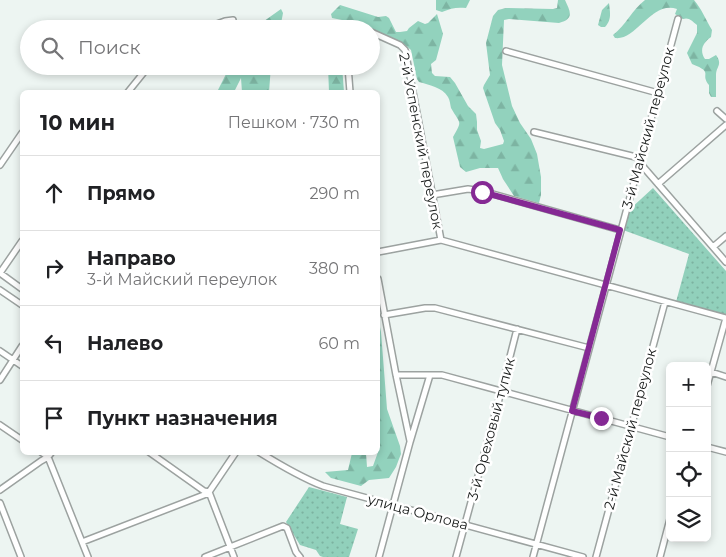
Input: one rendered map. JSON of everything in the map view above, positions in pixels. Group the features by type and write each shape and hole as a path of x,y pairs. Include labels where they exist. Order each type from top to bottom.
{"street":[{"name":"3-й Майский переулок","path":"533,557 678,19"},
{"name":"2-й Успенский переулок","path":"380,36 400,45 404,50 441,240"},
{"path":"506,51 658,92"},
{"path":"130,90 142,75"},
{"path":"349,75 350,90"},
{"path":"717,111 726,119"},
{"path":"658,184 726,125"},
{"path":"534,132 640,160 658,184 726,262"},
{"path":"0,165 20,137"},
{"path":"432,195 468,189 620,230"},
{"path":"713,247 726,236"},
{"path":"380,252 441,240 726,318 711,372 726,376"},
{"path":"20,244 0,273 20,288"},
{"path":"0,290 20,304"},
{"path":"380,291 410,442"},
{"name":"2-й Майский переулок","path":"596,557 665,302"},
{"path":"384,315 435,308 589,348"},
{"name":"3-й Ореховый тупик","path":"456,557 517,329"},
{"path":"0,380 20,350"},
{"path":"0,351 20,364"},
{"path":"396,375 442,375 666,436"},
{"path":"379,557 430,375"},
{"path":"0,425 20,439"},
{"path":"711,449 726,452"},
{"path":"0,490 50,455 88,557"},
{"path":"153,455 204,491 209,492"},
{"path":"82,542 209,492 234,455"},
{"name":"улица Орлова","path":"264,455 309,481 323,486 584,557"},
{"path":"209,492 234,557"},
{"path":"0,503 21,557"},
{"path":"205,557 283,526 287,528 296,552 300,557"},
{"path":"660,557 666,534"}],"green space":[{"path":"436,0 470,0 466,8 454,8 442,12 436,10"},
{"path":"558,0 565,0 570,11 569,17 559,23 504,20 502,65 512,106 520,123 531,139 537,154 541,177 539,203 514,196 498,168 480,168 466,172 460,167 453,137 459,122 451,108 449,99 442,91 435,87 419,82 411,50 404,44 380,35 380,20 342,20 332,18 331,14 340,5 378,17 386,16 396,32 400,32 407,31 418,21 425,24 428,23 437,14 443,34 436,60 431,64 432,73 435,76 450,77 455,83 468,106 476,114 477,130 481,141 480,148 484,149 503,144 504,141 495,123 483,88 490,75 486,43 493,16 498,10 506,8 557,8"},
{"path":"645,0 694,0 697,3 712,30 711,37 703,47 703,56 705,59 709,59 716,55 719,61 716,72 716,97 711,97 709,93 705,71 692,64 687,53 697,33 697,25 675,14 677,9 668,8 660,10 630,33 623,37 615,38 613,35"},
{"path":"609,3 609,22 605,27 601,27 598,25 602,10"},
{"path":"281,9 283,13 282,20 266,20"},
{"path":"226,75 270,75 269,90 242,90 241,78 235,90 218,90"},
{"path":"328,75 343,75 344,90 329,90"},
{"path":"653,188 726,271 726,316 676,302 689,254 623,230 629,210"},
{"path":"380,327 387,409 401,454 389,478 369,480 361,486 331,478 325,472 348,470 352,455 366,455 367,467 373,466 377,455 380,455"},
{"path":"309,487 347,497 340,524 358,529 349,557 323,557 316,550 300,545 286,522"}],"route":[{"path":"482,192 620,230 572,411 601,418"}]}
